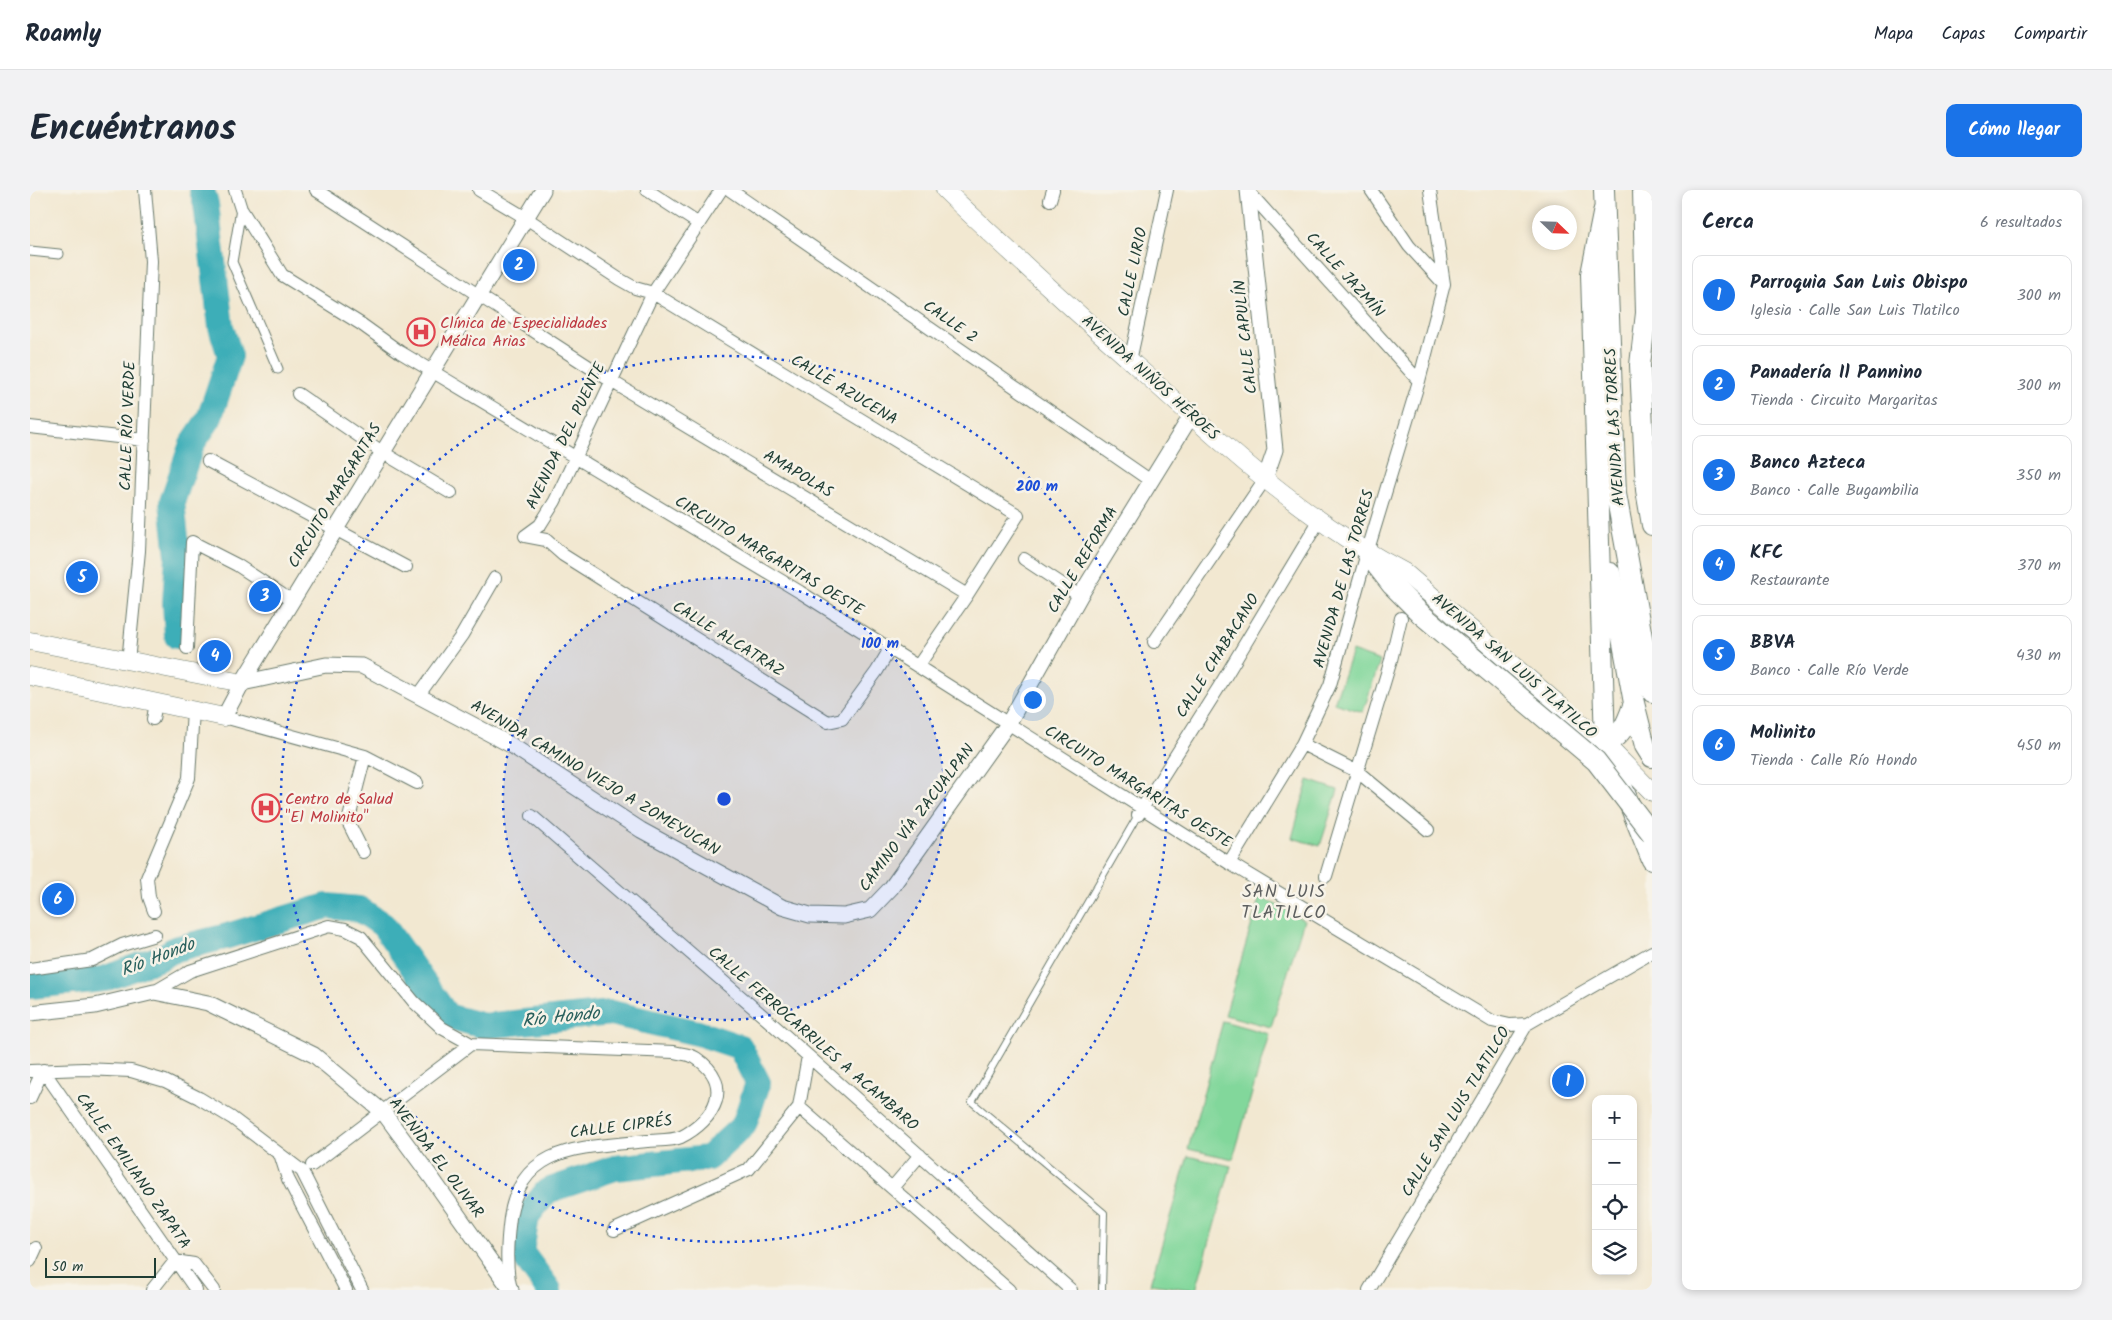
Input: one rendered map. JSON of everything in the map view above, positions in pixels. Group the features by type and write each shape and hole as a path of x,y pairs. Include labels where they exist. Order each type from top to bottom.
{"highway":[{"name":"AVENIDA LAS TORRES","path":"1644,190 1649,314 1640,365 1646,490 1652,526"},
{"name":"AVENIDA LAS TORRES","path":"1604,199 1616,494 1652,692"},
{"path":"1604,199 1591,274 1605,744 1652,860"},
{"path":"1598,509 1634,703 1645,746 1652,757"},
{"path":"1367,553 1392,585 1421,614 1596,761 1652,834"},
{"path":"1605,744 1618,738 1626,725 1634,703"}],"main road":[{"name":"AVENIDA NIÑOS HÉROES","path":"945,190 1130,361 1265,479 1319,521 1367,553"},
{"name":"AVENIDA SAN LUIS TLATILCO","path":"1367,553 1404,572 1605,744 1652,792"},
{"path":"30,641 128,662 242,683"},
{"path":"30,676 154,711 193,710 224,717"}],"street":[{"name":"CALLE RÍO VERDE","path":"128,662 139,552 151,261 145,190"},
{"path":"235,190 241,209 282,275 432,371"},
{"name":"AMAPOLAS","path":"316,190 611,381 967,595"},
{"name":"CALLE AZUCENA","path":"479,190 526,218 619,279 635,288 652,293 1018,515 967,595"},
{"name":"CIRCUITO MARGARITAS","path":"224,717 242,683 543,190"},
{"path":"647,190 699,224"},
{"name":"AVENIDA DEL PUENTE","path":"525,536 540,525 555,501 652,293 721,190"},
{"name":"CALLE 2","path":"730,190 1151,481"},
{"name":"CALLE LIRIO","path":"1130,361 1168,190"},
{"name":"CALLE JAZMÍN","path":"1249,190 1419,381"},
{"name":"CALLE CAPULÍN","path":"1249,190 1275,450 1265,479"},
{"path":"1371,190 1408,246 1444,284"},
{"path":"1430,190 1444,284"},
{"path":"241,209 232,262 278,369"},
{"path":"30,250 59,254"},
{"name":"AVENIDA DE LAS TORRES","path":"1229,862 1302,744 1330,685 1367,553 1419,381 1444,284"},
{"name":"CIRCUITO MARGARITAS OESTE","path":"432,371 800,592 918,666 1140,811 1229,862 1492,1021 1510,1025 1527,1024"},
{"path":"298,394 382,452 451,493"},
{"name":"CALLE REFORMA","path":"1008,724 1080,596 1192,416"},
{"path":"30,427 144,440"},
{"path":"208,461 406,567"},
{"path":"1154,642 1265,479"},
{"name":"CALLE CHABACANO","path":"1140,811 1219,687 1319,521"},
{"name":"CALLE ALCATRAZ","path":"525,536 546,540 563,555 828,722 842,720 877,671 890,649"},
{"path":"186,648 192,542 237,565 292,601"},
{"path":"1024,559 1080,596"},
{"path":"418,696 462,635 495,578"},
{"path":"918,666 967,595"},
{"path":"1326,876 1391,660 1401,618"},
{"name":"AVENIDA CAMINO VIEJO A ZOMEYUCAN","path":"242,683 326,665 362,666 511,745 641,830 782,907 810,915 844,916"},
{"path":"154,911 148,897 147,878 189,778 193,710"},
{"path":"224,717 365,756 416,783"},
{"name":"CAMINO VÍA ZACUALPAN","path":"844,916 870,910 891,888 1008,724"},
{"path":"1302,744 1358,772 1428,830"},
{"path":"363,852 348,822 365,756"},
{"name":"CALLE FERROCARRILES A ACAMBARO","path":"532,816 808,1056 1071,1290"},
{"name":"CALLE CIPRÉS","path":"154,992 190,970 329,926 345,929 361,937 414,1002 442,1028 471,1044 674,1052 695,1057 710,1071 719,1088 715,1104 702,1122 680,1138 566,1150 538,1163 523,1182 512,1205 507,1245 511,1290"},
{"path":"30,969 92,960 122,945 155,935"},
{"name":"CALLE SAN LUIS TLATILCO","path":"1369,1290 1527,1024 1652,952"},
{"path":"30,1013 95,1006 154,992"},
{"name":"AVENIDA EL OLIVAR","path":"154,992 208,1003 314,1055 383,1112 432,1177 511,1290"},
{"path":"312,1165 471,1044"},
{"path":"614,1230 749,1169 799,1107 808,1056"},
{"name":"CALLE EMILIANO ZAPATA","path":"36,1071 84,1069 131,1071 165,1081 199,1098 232,1118 302,1171 362,1290"},
{"path":"30,1098 36,1071"},
{"name":"CALLE EMILIANO ZAPATA","path":"36,1071 196,1290"},
{"path":"799,1107 1008,1290"},
{"path":"892,1188 920,1155"},
{"path":"281,1156 288,1179 346,1290"},
{"path":"30,1261 36,1248"},
{"path":"152,1290 175,1261 194,1264 214,1290"}],"lane":[{"path":"1102,1290 1104,1213 972,1102 1140,811"}],"green space":[{"path":"1352,651 1380,661 1363,712 1334,703"},
{"path":"1308,780 1338,790 1320,846 1292,838"},
{"path":"1260,896 1304,920 1271,1027 1225,1015"},
{"path":"1223,1021 1269,1034 1233,1159 1188,1149"},
{"path":"1188,1156 1231,1166 1196,1290 1150,1284"}],"waterway":[{"path":"177,636 175,603 178,556 172,502 192,444 209,419 230,356 221,327 206,204 202,190"},
{"name":"Río Hondo","path":"30,986 104,979 162,957 175,949 224,937 327,906 359,909 383,925 447,1016 484,1026 611,1013 698,1033 740,1047 758,1083 744,1125 708,1158 615,1168 547,1191 527,1216 521,1252 549,1290"}],"place":[{"name":"Panadería Il Pannino","path":"519,265"},
{"name":"Clínica de Especialidades Médica Arias","path":"421,332"},
{"name":"BBVA","path":"82,577"},
{"name":"Banco Azteca","path":"265,596"},
{"name":"KFC","path":"215,656"},
{"name":"Centro de Salud \"El Molinito\"","path":"266,808"},
{"name":"Molinito","path":"58,899"},
{"name":"Parroquia San Luis Obispo","path":"1568,1081"}],"district":[{"name":"SAN LUIS TLATILCO","path":"1284,902"}]}
